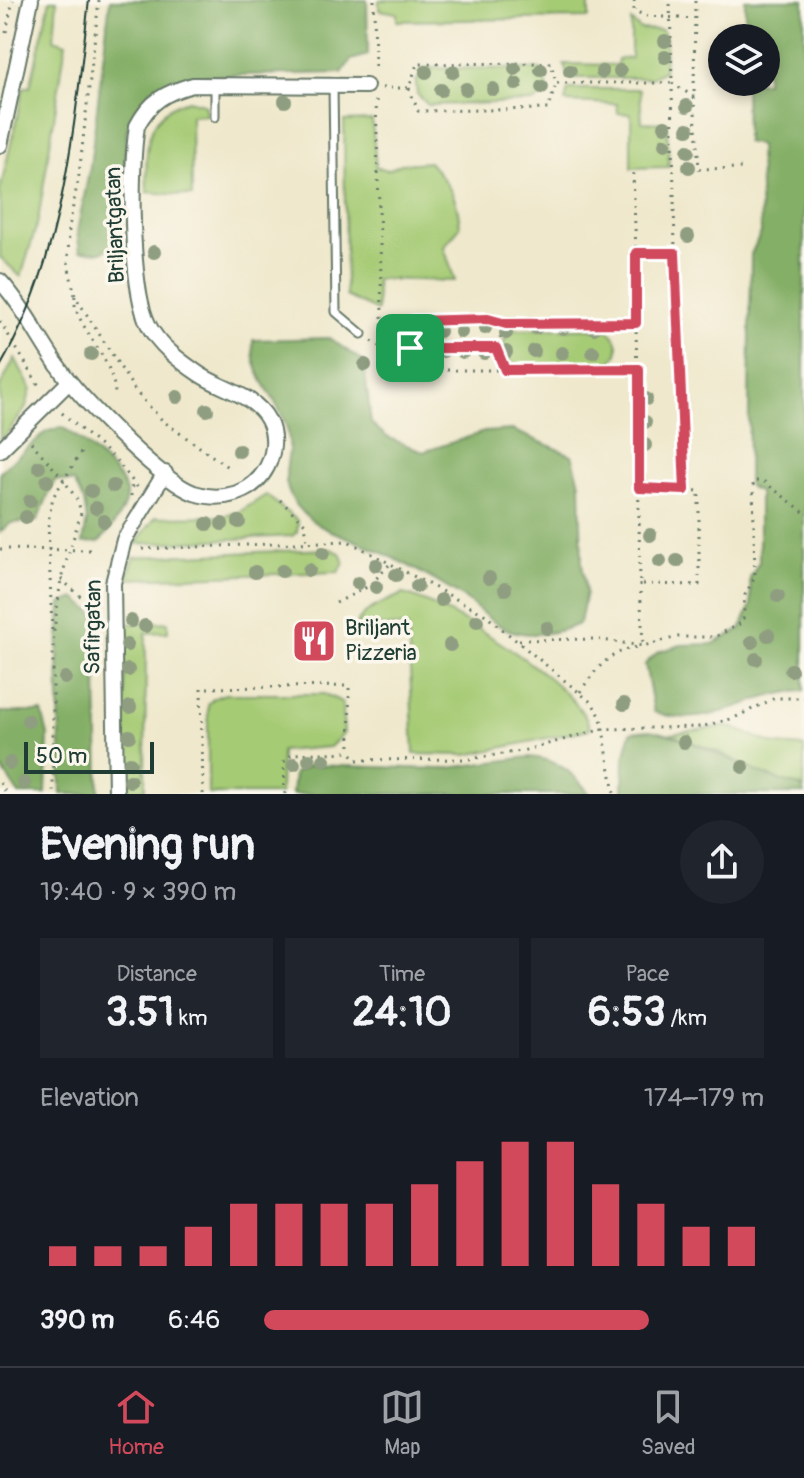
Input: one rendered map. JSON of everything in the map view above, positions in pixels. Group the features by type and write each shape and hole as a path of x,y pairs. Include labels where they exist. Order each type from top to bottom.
{"street":[{"path":"0,145 31,0"},
{"name":"Briljantgatan","path":"0,281 69,382 165,473 196,494 227,497 243,492 258,479 273,451 269,421 260,409 177,358 148,324 139,297 136,271 137,126 149,105 163,95 193,85 333,85 371,80"},
{"path":"0,450 69,382"},
{"name":"Safirgatan","path":"116,794 113,583 124,540 165,473"}],"lane":[{"path":"215,85 215,117"},
{"path":"333,85 336,312 362,334"}],"path":[{"path":"12,7 13,0"},
{"path":"99,0 79,175 69,227 68,264 75,310 112,370 115,396"},
{"path":"371,80 374,0"},
{"path":"634,0 634,11 695,19"},
{"path":"670,0 675,253 685,490"},
{"path":"695,0 694,97 699,169 746,168"},
{"path":"551,63 556,83 548,109 418,111 409,88 417,64 551,63"},
{"path":"556,83 672,83 694,97"},
{"path":"383,348 375,89 409,88"},
{"path":"633,173 643,646"},
{"path":"636,253 675,253"},
{"path":"75,296 136,392 163,421 229,468"},
{"path":"636,323 506,324 488,319 413,321 410,348 413,370 639,369"},
{"path":"0,321 37,384"},
{"path":"505,370 496,348 506,324"},
{"path":"362,334 383,348 496,348"},
{"path":"66,418 79,425 116,460 138,488"},
{"path":"21,430 63,479 78,501 81,513 72,551 61,579 53,638"},
{"path":"53,794 53,638 47,549 53,497 82,451"},
{"path":"580,692 600,663 619,650 678,637 715,637 743,622 745,595 755,577 753,481 763,481 804,512"},
{"path":"639,488 699,491 699,585 640,584"},
{"path":"280,500 305,524 307,540"},
{"path":"142,549 307,540 348,541 391,563 484,614 592,703 603,729 614,794"},
{"path":"0,549 92,550"},
{"path":"336,603 369,586 391,563"},
{"path":"61,579 92,607"},
{"path":"519,640 595,639 643,646"},
{"path":"203,794 201,688 349,686 350,752 357,760 469,759 522,751 603,729 701,727 734,718 775,698 804,698"},
{"path":"285,794 286,757 350,752"},
{"path":"0,783 7,794"}],"green space":[{"path":"50,0 57,0 54,39 66,43 38,221 21,277 0,257 0,190 24,87 30,87"},
{"path":"110,0 367,0 368,55 351,60 342,73 187,76 152,89 136,109 127,129 121,241 102,252 80,251 77,232 90,167"},
{"path":"379,0 589,0 589,18 397,21 397,13 379,10"},
{"path":"745,0 804,0 804,691 784,693 712,714 675,717 654,712 645,664 658,652 681,645 713,644 740,630 751,605 750,578 759,562 759,492 748,486 751,254 761,233 759,145 746,142 745,96 780,96 780,24 745,24"},
{"path":"631,21 640,29 662,30 666,40 664,71 651,78 568,78 564,64 617,65 618,59 631,58"},
{"path":"424,68 541,69 548,88 544,97 533,102 428,105 417,94 416,82"},
{"path":"568,89 640,89 642,122 667,123 669,167 631,168 631,114 618,113 617,104 565,102"},
{"path":"188,100 204,104 207,115 191,116 192,196 147,192 147,149 155,124 173,106"},
{"path":"372,120 376,167 388,170 401,164 429,162 451,192 460,227 444,247 455,281 376,279 377,311 346,296 344,121"},
{"path":"605,328 618,345 609,364 519,366 508,360 503,350 508,334 513,330"},
{"path":"329,338 364,362 371,423 387,437 423,452 484,432 512,430 572,455 580,483 582,563 586,592 580,623 555,632 536,634 503,628 438,582 383,553 318,525 305,515 291,497 287,486 288,435 255,363 253,340"},
{"path":"15,358 31,389 25,409 0,442 0,387"},
{"path":"61,427 99,456 118,476 126,499 117,519 99,542 83,543 87,520 84,501 74,482 55,480 37,521 11,523 0,532 0,472 46,432"},
{"path":"266,495 298,521 297,532 292,536 135,544 156,517 224,516 239,512"},
{"path":"331,549 340,553 344,563 339,572 127,579 134,557"},
{"path":"403,594 450,613 510,649 563,691 581,711 590,729 467,755 414,754 408,627 356,626 370,610"},
{"path":"75,598 96,615 99,794 61,794 58,653 61,604"},
{"path":"168,622 168,632 146,633 145,789 126,791 124,624"},
{"path":"225,694 324,694 342,702 344,733 330,747 281,751 280,794 208,794 208,704"},
{"path":"0,712 42,712 48,735 46,794 19,794 0,766"},
{"path":"728,726 776,745 804,747 804,789 773,780 719,752 670,734"},
{"path":"649,730 688,741 762,774 801,786 804,794 623,794 624,758 631,732"},
{"path":"529,757 564,768 590,794 292,794 294,773 309,765 441,769"}],"tram line":[{"path":"0,367 22,324 53,235 71,142 89,0"}],"place":[{"name":"Briljant Pizzeria","path":"314,641"}],"route":[{"path":"636,253 675,253 685,490 639,488 639,369 505,370 496,348 410,348 413,321 488,319 506,324 636,323 636,253"}]}
